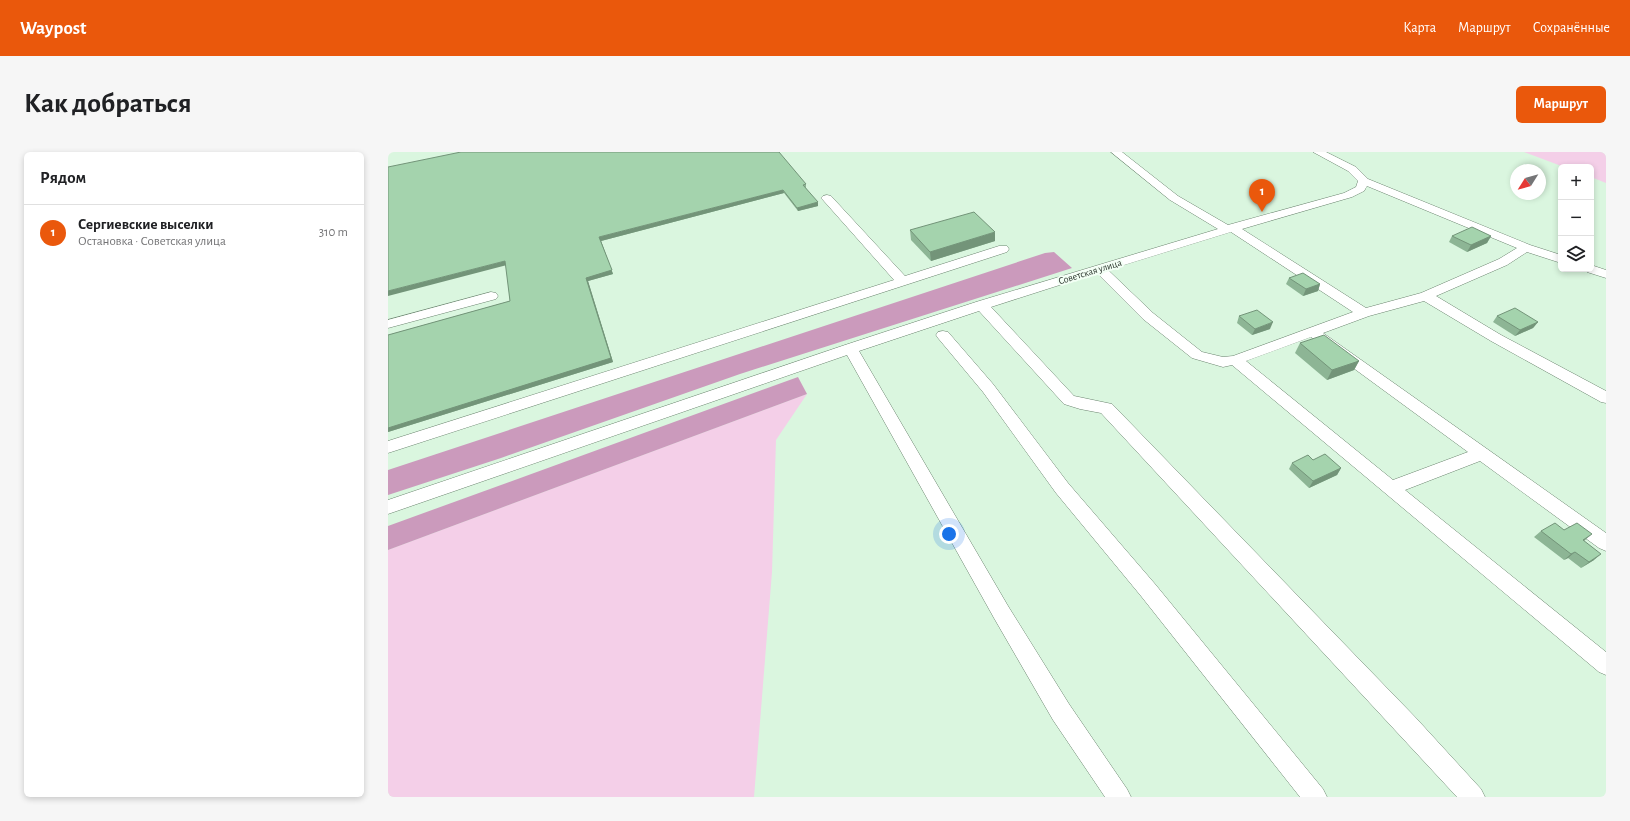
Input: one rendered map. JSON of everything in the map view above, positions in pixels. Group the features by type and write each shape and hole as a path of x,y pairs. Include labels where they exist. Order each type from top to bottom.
{"street":[{"path":"1116,152 1174,198 1229,228 1364,313"},
{"path":"1318,152 1352,170 1364,181 1526,248 1558,258"},
{"name":"Советская улица","path":"388,507 850,348 981,305 1229,228 1348,195 1360,189 1364,181"},
{"path":"827,198 903,282"},
{"path":"1100,269 1148,316 1198,355 1223,362 1235,360 1364,313 1426,296 1503,262 1526,248"},
{"path":"388,447 1003,249"},
{"path":"1594,270 1606,274"},
{"path":"388,324 491,296"},
{"path":"1426,296 1496,338 1603,392"},
{"path":"981,305 1069,400 1080,404 1106,408 1473,797"},
{"path":"1313,332 1606,543"},
{"path":"943,335 988,388 1062,488 1148,590 1315,797"},
{"path":"850,348 1009,626 1061,712 1119,797"},
{"path":"1235,360 1606,665"},
{"path":"1391,488 1481,454"}],"shaded area":[{"path":"1524,152 1606,152 1606,183 1594,178 1594,164 1558,165"},
{"path":"1054,252 1072,268 740,374 501,458 388,495 388,470 1045,253"},
{"path":"798,377 807,394 388,550 388,526"},
{"path":"807,394 776,440 772,572 754,797 388,797 388,550"}],"building":[{"path":"461,152 779,152 806,184 803,185 818,202 797,208 783,190 599,237 612,270 586,278 611,358 388,428 388,335 510,301 505,261 388,291 388,167"},
{"path":"974,212 995,232 930,252 910,230"},
{"path":"1472,227 1491,236 1471,245 1452,236"},
{"path":"1303,273 1320,284 1306,289 1289,278"},
{"path":"1515,308 1538,322 1520,330 1497,316"},
{"path":"1257,310 1273,322 1255,329 1239,316"},
{"path":"1324,335 1359,361 1332,370 1300,343"},
{"path":"1325,454 1341,468 1313,481 1292,463 1308,455 1313,460"},
{"path":"1555,523 1564,530 1577,523 1592,534 1583,540 1601,554 1589,562 1575,552 1571,554 1541,531"}],"place":[{"name":"Сергиевские выселки","path":"1262,212"}]}
